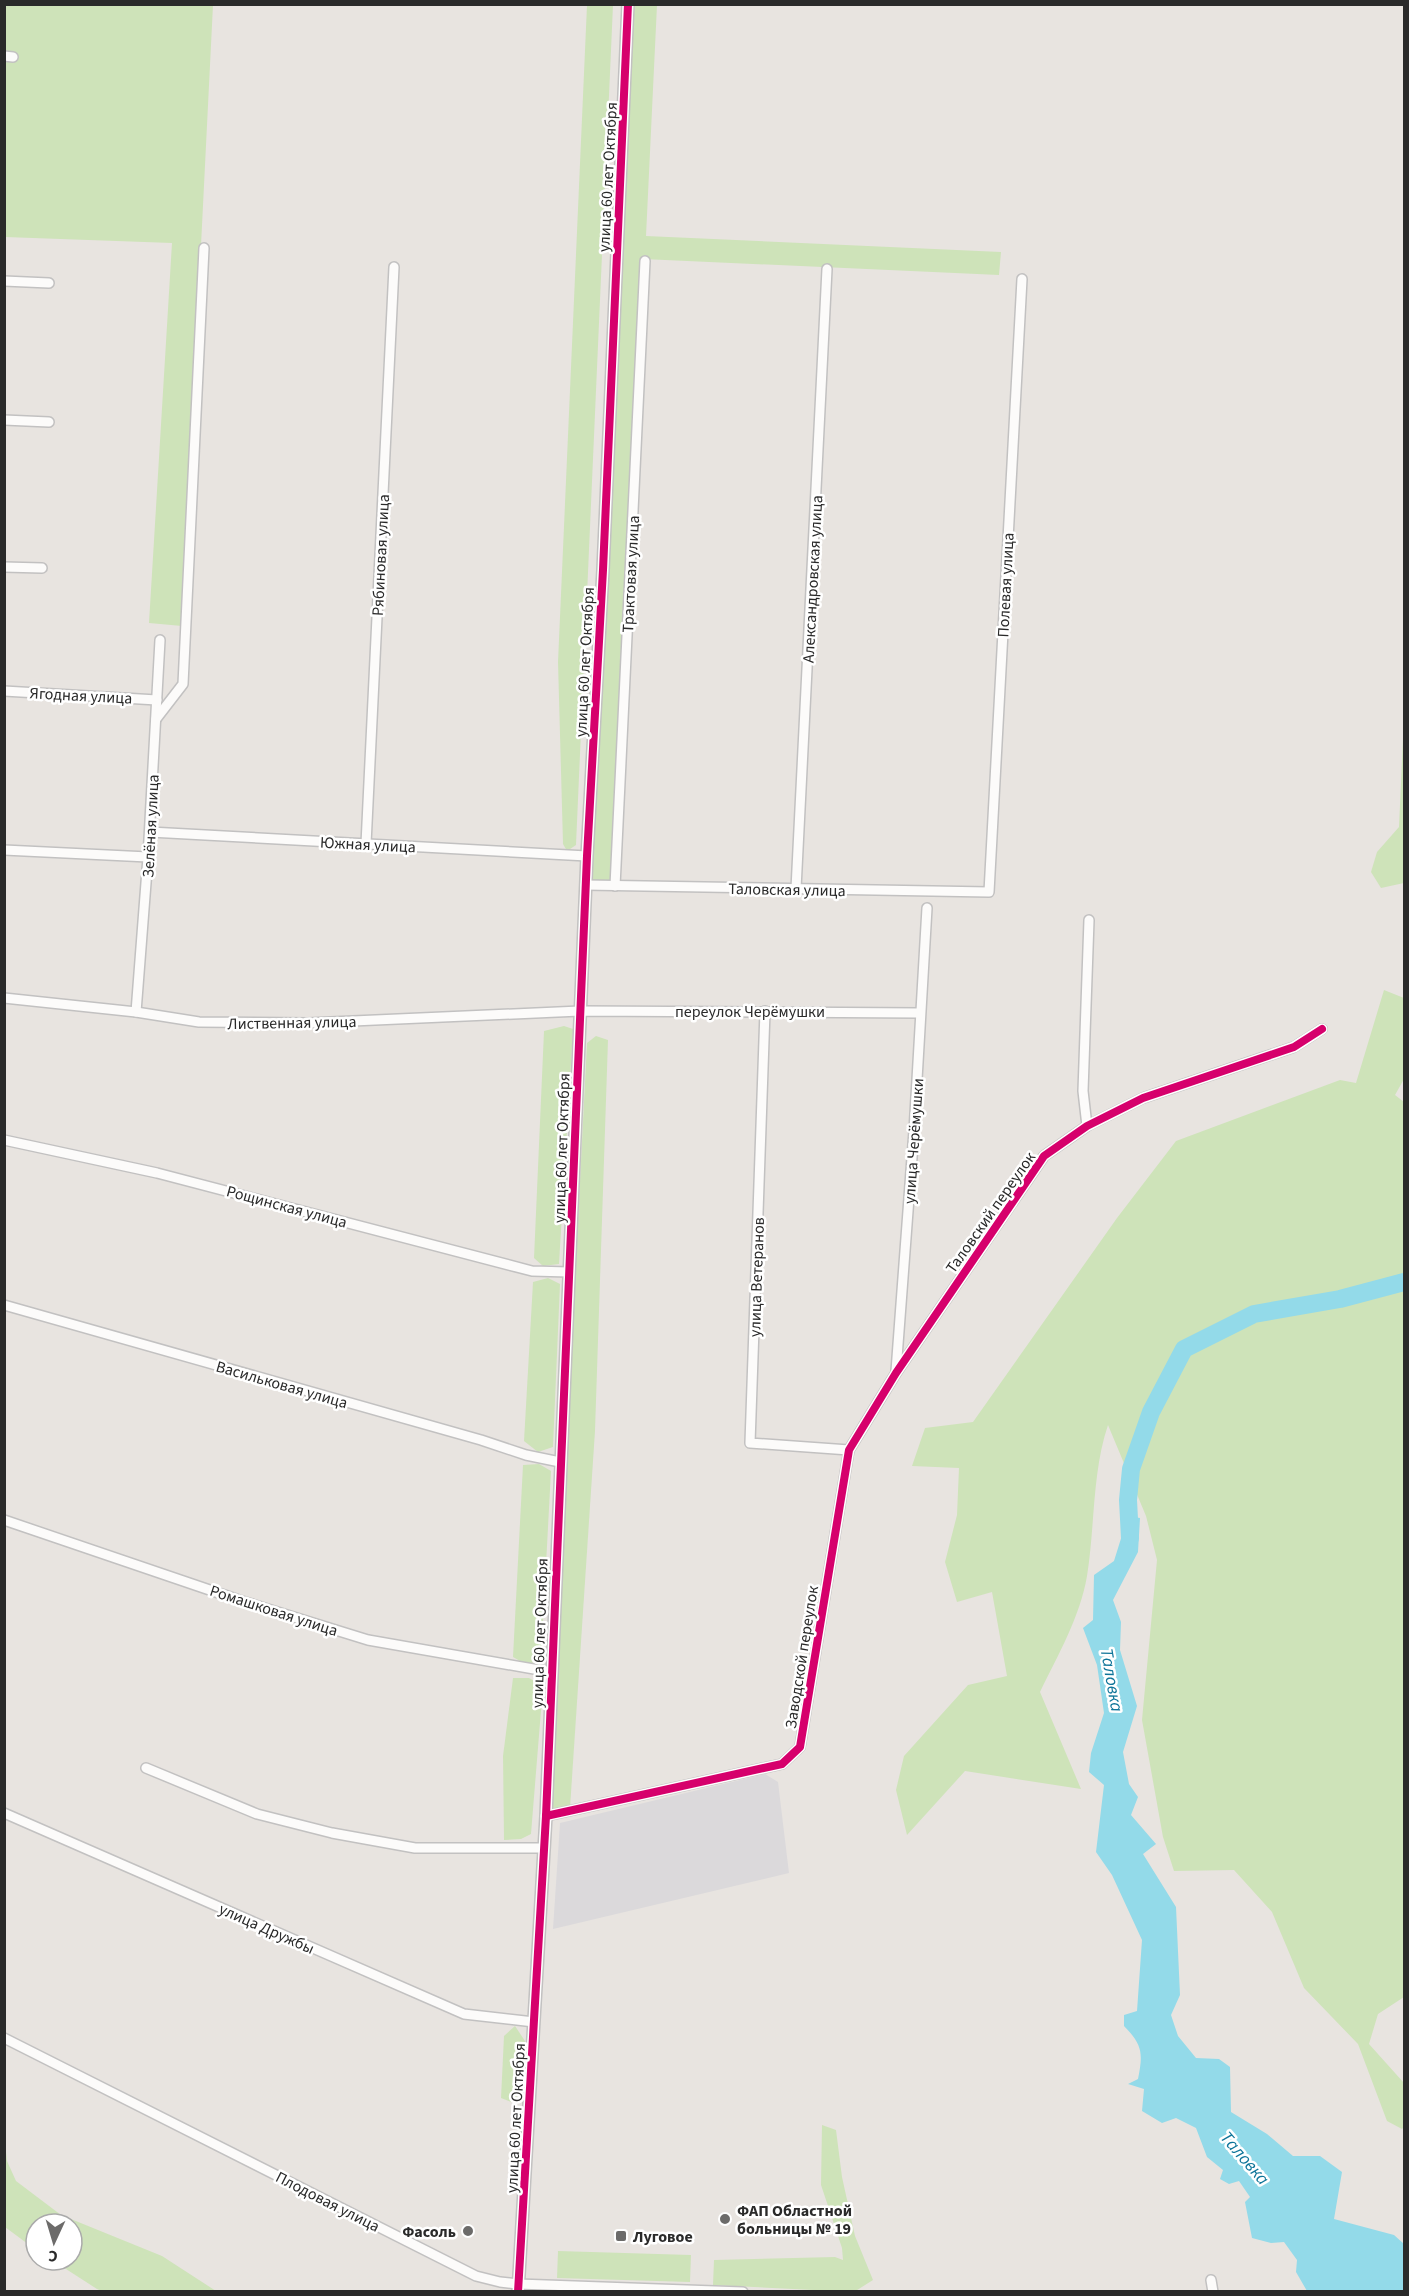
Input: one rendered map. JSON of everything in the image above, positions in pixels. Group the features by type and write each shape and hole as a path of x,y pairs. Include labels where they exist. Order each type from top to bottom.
{"street":[{"name":"улица 60 лет Октября","path":"518,2288 546,1816 586,856 603,570 628,4"},
{"path":"156,719 183,684 204,248"},
{"name":"Трактовая улица","path":"615,886 645,261"},
{"name":"Рябиновая улица","path":"366,844 394,267"},
{"name":"Александровская улица","path":"796,889 827,269"},
{"name":"Полевая улица","path":"989,892 1022,279"},
{"path":"4,282 49,283"},
{"path":"4,420 49,422"},
{"path":"4,567 42,568"},
{"name":"Зелёная улица","path":"136,1012 150,832 160,640"},
{"name":"Ягодная улица","path":"4,691 157,700"},
{"name":"Южная улица","path":"150,832 586,856"},
{"path":"4,850 148,857"},
{"name":"Таловская улица","path":"585,885 989,892"},
{"name":"улица Черёмушки","path":"896,1373 914,1131 927,908"},
{"path":"1087,1126 1083,1091 1089,920"},
{"name":"Лиственная улица","path":"4,998 136,1012 199,1022 308,1023 580,1011"},
{"name":"переулок Черёмушки","path":"580,1011 920,1013"},
{"name":"улица Ветеранов","path":"765,1011 750,1443 849,1450"},
{"name":"Таловский переулок","path":"849,1450 896,1373 1044,1156 1087,1126 1143,1098 1294,1047 1322,1029"},
{"name":"Рощинская улица","path":"4,1140 156,1173 532,1271 569,1272"},
{"name":"Васильковая улица","path":"4,1305 470,1436 526,1455 560,1462"},
{"name":"Заводской переулок","path":"546,1816 782,1764 800,1747 849,1450"},
{"name":"Ромашковая улица","path":"4,1520 242,1601 368,1640 551,1672"},
{"path":"146,1768 257,1814 332,1833 415,1848 543,1848"},
{"name":"улица Дружбы","path":"4,1813 464,2014 534,2022"},
{"name":"Плодовая улица","path":"4,2038 476,2276 518,2288 743,2292"},
{"path":"1211,2280 1213,2292"}],"shaded area":[{"path":"765,1774 778,1782 789,1873 553,1929 560,1823"}],"green space":[{"path":"5,5 213,5 182,626 149,623 172,243 5,237"},
{"path":"587,5 613,5 576,845 567,851 563,844 558,662"},
{"path":"634,5 657,5 646,236 1001,252 999,275 643,259 620,746 610,883 598,888 592,879"},
{"path":"1404,716 1404,883 1381,888 1371,872 1377,852 1399,827"},
{"path":"1384,990 1404,998 1404,1079 1395,1095 1404,1102 1404,1997 1378,2014 1369,2044 1404,2083 1404,2127 1402,2129 1387,2121 1358,2044 1304,1988 1272,1912 1234,1870 1174,1871 1163,1837 1142,1720 1157,1560 1146,1516 1108,1425 1099,1462 1090,1557 1084,1591 1068,1636 1040,1692 1081,1789 965,1771 907,1835 896,1790 904,1756 968,1685 1007,1676 992,1592 957,1602 945,1562 957,1515 959,1468 912,1466 925,1428 973,1422 1117,1218 1176,1141 1340,1080 1356,1083"},
{"path":"564,1026 573,1029 559,1264 543,1266 534,1258 544,1031"},
{"path":"596,1036 608,1040 595,1431 570,1808 554,1811 549,1794 587,1043"},
{"path":"548,1278 560,1284 553,1447 538,1452 524,1441 533,1282"},
{"path":"539,1464 551,1471 541,1659 527,1665 513,1657 523,1465"},
{"path":"513,1678 529,1678 543,1686 531,1834 521,1839 504,1840 503,1756"},
{"path":"515,2026 525,2041 518,2095 511,2102 501,2098 504,2036"},
{"path":"822,2125 836,2130 842,2177 855,2236 873,2280 854,2292 713,2285 714,2260 835,2257 843,2260 842,2248 821,2185"},
{"path":"5,2143 7,2161 16,2181 57,2212 24,2212 24,2241 5,2227"},
{"path":"84,2224 162,2256 216,2291 104,2292 71,2272 84,2272"},
{"path":"558,2251 691,2255 690,2282 557,2278"}],"water":[{"path":"1128,1516 1140,1518 1138,1552 1113,1600 1121,1622 1120,1650 1137,1706 1123,1752 1129,1784 1138,1797 1131,1815 1156,1844 1143,1854 1176,1907 1180,1995 1171,2015 1178,2036 1196,2058 1219,2059 1230,2067 1231,2112 1267,2134 1293,2156 1320,2156 1342,2172 1334,2219 1394,2235 1404,2244 1404,2291 1307,2291 1296,2272 1297,2260 1284,2242 1271,2243 1252,2238 1245,2202 1250,2197 1239,2181 1229,2184 1220,2179 1223,2170 1207,2157 1196,2128 1176,2118 1162,2123 1142,2111 1144,2089 1128,2084 1138,2079 1141,2063 1138,2045 1124,2026 1124,2015 1137,2011 1142,1940 1112,1875 1096,1852 1104,1785 1089,1772 1091,1753 1104,1713 1097,1665 1083,1628 1093,1620 1094,1575 1114,1561"}],"waterway":[{"name":"Таловка","path":"1130,1538 1128,1500 1131,1469 1151,1412 1184,1349 1254,1314 1340,1299 1404,1282"}],"cycle path":[{"path":"518,2292 546,1816 587,856 603,570 628,4"},
{"path":"546,1816 782,1764 800,1747 849,1450 896,1373 1044,1156 1087,1126 1143,1098 1294,1047 1322,1029"}],"place":[{"name":"ФАП Областной больницы № 19","path":"725,2219"},
{"name":"Фасоль","path":"468,2231"},
{"name":"Луговое","path":"621,2236"}]}
